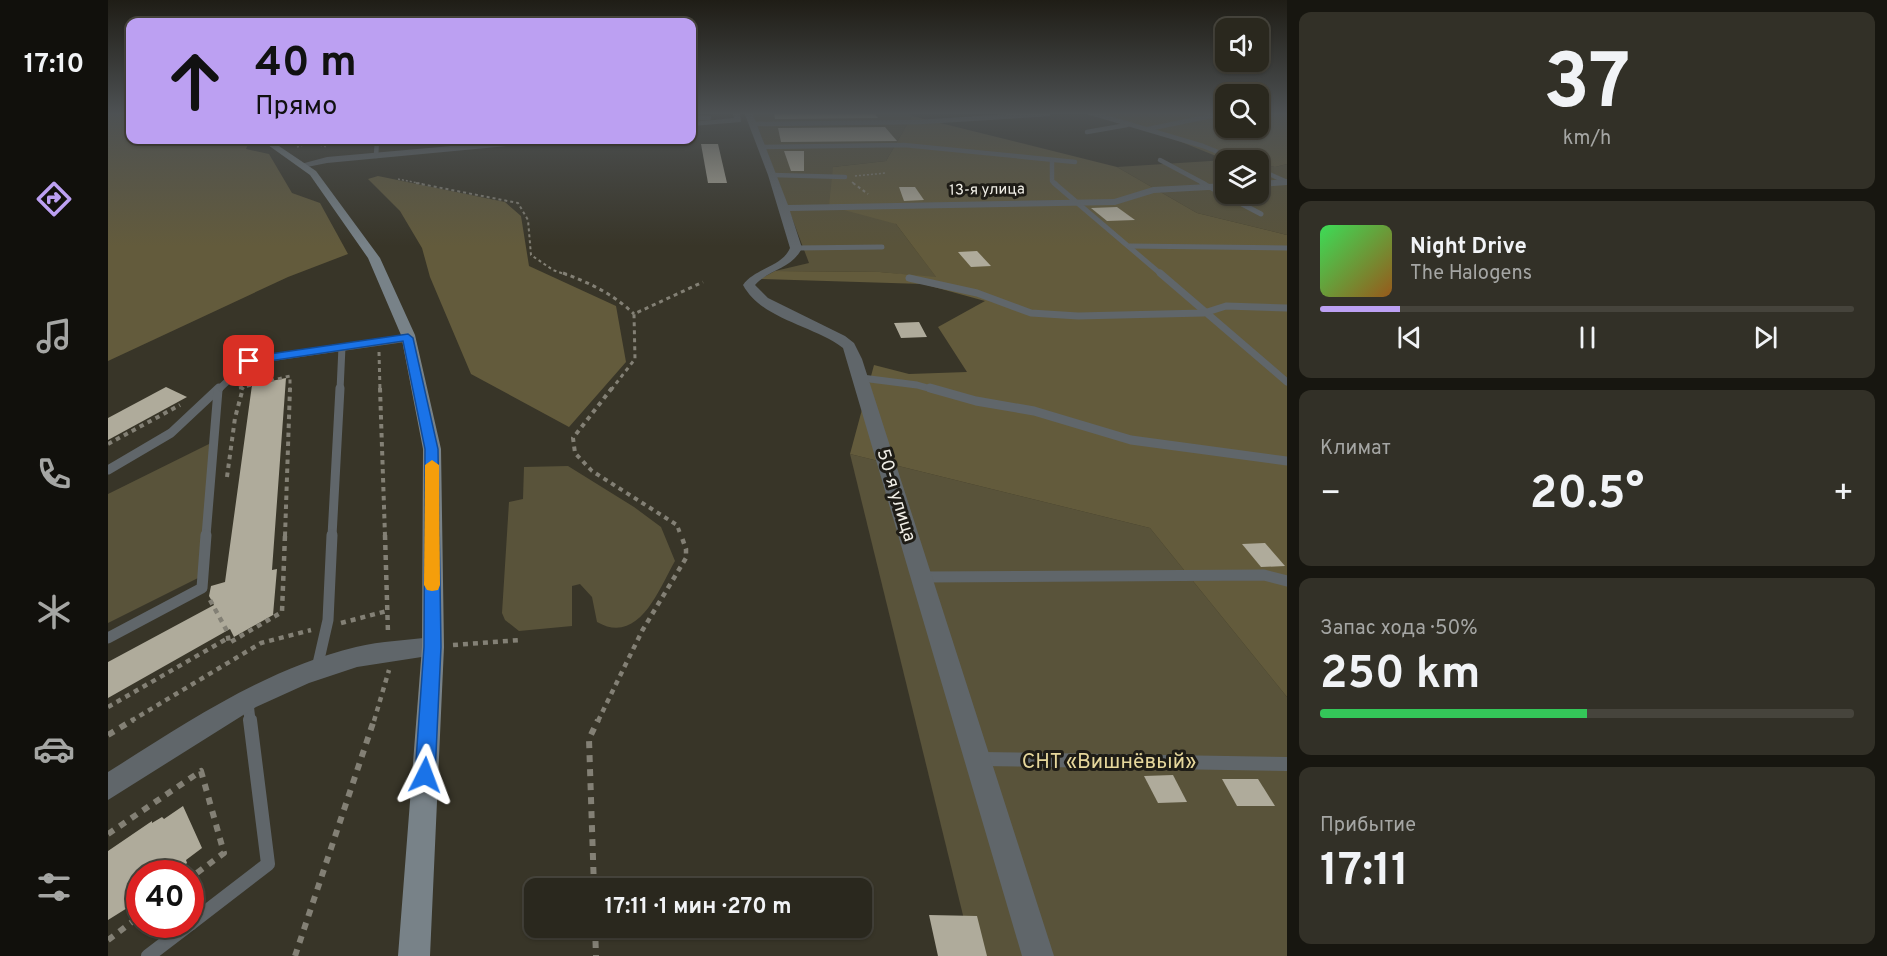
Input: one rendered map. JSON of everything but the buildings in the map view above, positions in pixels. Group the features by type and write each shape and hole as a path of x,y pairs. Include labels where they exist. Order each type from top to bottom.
{"street":[{"path":"290,157 302,165 326,189 374,258 408,338 432,449 433,647 414,956"},
{"path":"302,165 327,160 368,157"},
{"path":"766,157 796,248"},
{"path":"1269,183 1287,182"},
{"name":"13-я улица","path":"783,208 1115,202 1153,190 1215,187"},
{"name":"50-я улица","path":"796,248 795,255 788,261 754,276 750,290 761,299 849,346 862,378 1038,956"},
{"path":"108,788 247,699 316,670 357,657 433,647"}],"lane":[{"path":"1019,157 1075,162"},
{"path":"1052,160 1052,181 1075,203 1130,246 1204,313 1287,382"},
{"path":"1160,160 1261,214"},
{"path":"1269,174 1287,182"},
{"path":"773,175 845,177"},
{"path":"1130,246 1287,248"},
{"path":"796,248 882,247"},
{"path":"909,278 977,293 1031,313 1078,316 1204,313 1226,306 1287,308"},
{"path":"108,470 171,433 249,361 408,338"},
{"path":"316,670 326,626 342,347"},
{"path":"862,378 917,385 976,401 1034,411 1131,440 1287,461"},
{"path":"108,638 202,588 218,390"},
{"path":"922,577 1264,575 1287,581"},
{"path":"204,913 268,864 247,699"},
{"path":"978,759 1287,764"},
{"path":"148,956 172,938"}],"path":[{"path":"845,177 886,173"},
{"path":"845,177 883,205"},
{"path":"398,179 518,203 528,217 531,255 553,270 585,281 617,298 634,314 635,360 573,438 575,453 592,471 677,525 686,549 686,558 642,631 589,739 594,878"},
{"path":"634,314 703,282"},
{"path":"108,707 228,638 228,643 282,612 290,376 243,387"},
{"path":"108,444 176,406"},
{"path":"108,735 261,643 387,611"},
{"path":"433,647 521,640"},
{"path":"108,834 201,771 224,853 204,868"},
{"path":"108,940 126,926"},
{"path":"595,938 596,956"}],"green space":[{"path":"769,157 889,157 886,161 833,167 896,224 937,278 880,272 775,271 809,263"},
{"path":"1215,161 1215,204 1269,204 1269,166 1287,164 1287,235 1197,213 1117,167"},
{"path":"211,443 200,577 108,623 108,494"},
{"name":"СНТ «Вишнёвый»","path":"850,454 1150,528 1287,697 1287,956 973,956"},
{"path":"568,466 634,507 661,527 675,561 646,611 636,621 625,627 612,627 597,622 592,597 580,584 572,586 572,626 519,631 505,620 502,613 509,502 523,499 524,467"}],"shaded area":[{"path":"108,157 271,157 292,193 320,203 348,254 288,277 108,361"},
{"path":"889,157 1075,157 1117,167 1197,213 1287,235 1287,697 1150,528 850,454 874,365 909,374 967,372 938,327 985,301 923,284 760,279 775,271 880,272 936,277 896,224 829,206 833,167 886,161"},
{"path":"1269,157 1287,157 1287,164 1269,166"},
{"path":"378,176 505,202 521,216 529,266 616,306 626,362 569,427 471,374 430,277 422,248 400,211 368,179"}],"slow traffic":[{"path":"432,465 432,585"}],"route":[{"path":"249,361 408,338 432,449 433,647 425,775"}]}
